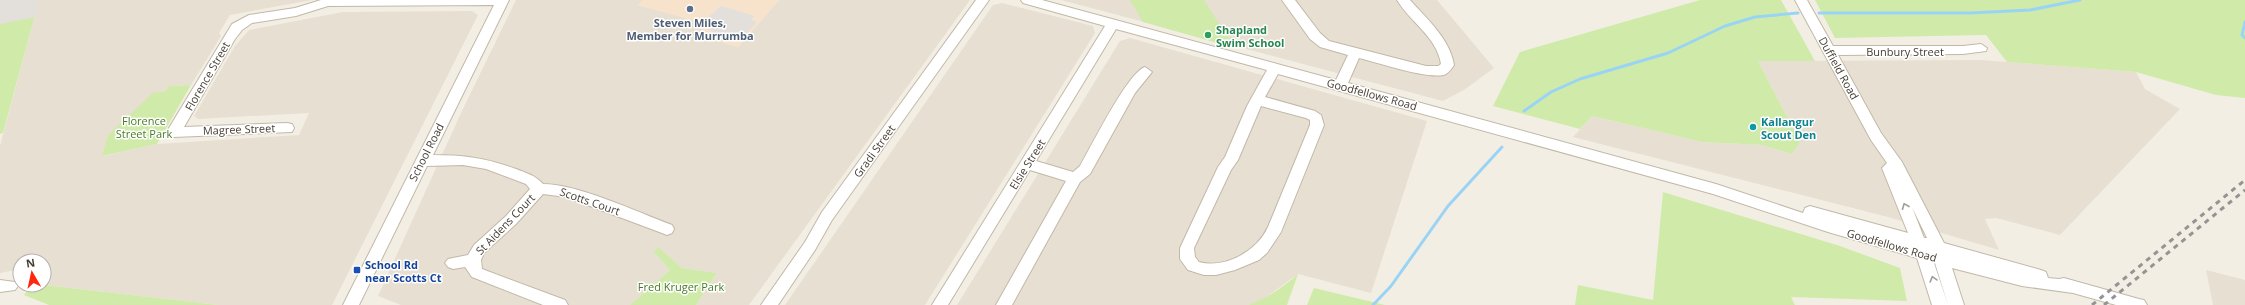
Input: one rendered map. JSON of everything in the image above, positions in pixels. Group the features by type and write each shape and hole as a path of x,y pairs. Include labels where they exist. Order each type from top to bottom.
{"street":[{"name":"Gradi Street","path":"769,305 810,246 827,216 984,0"},
{"name":"Goodfellows Road","path":"1027,0 1716,189 1752,196 2036,284 2072,287 2139,305"},
{"path":"1288,0 1321,42 1355,53 1426,71 1437,72 1446,68 1448,61 1444,47 1403,0"},
{"name":"Duffield Road","path":"1801,0 1876,136 1922,248 1940,305"},
{"path":"328,1 354,4 372,1 502,1"},
{"name":"Florence Street","path":"190,131 174,132 236,27 249,19 296,12 328,1"},
{"name":"School Road","path":"351,305 502,1"},
{"name":"Elsie Street","path":"940,305 1113,23"},
{"name":"Bunbury Street","path":"1830,51 1963,50 1981,48"},
{"path":"1341,85 1355,53"},
{"path":"1257,100 1310,114 1316,118 1317,125 1287,203 1274,232 1262,250 1248,261 1238,265 1218,269 1202,269 1190,261 1186,255 1187,248 1206,211 1225,167 1231,160 1257,100 1275,68"},
{"path":"1004,305 1075,178 1085,170 1130,90 1145,72"},
{"name":"Magree Street","path":"190,131 287,128"},
{"name":"Duffield Road","path":"1876,136 1891,156 1910,189 1940,253 1956,305"},
{"path":"422,160 463,160 484,163 529,179 539,189"},
{"path":"1027,164 1075,178"},
{"name":"Scotts Court","path":"539,189 556,189 568,192 667,229"},
{"name":"St Aidens Court","path":"539,189 511,220 479,249 473,260 473,269 477,273 560,305"},
{"name":"St Aidens Court","path":"453,263 473,260"}],"shaded area":[{"path":"0,0 39,0 35,17 0,24"},
{"path":"39,0 312,0 230,15 219,33 221,36 191,85 169,86 165,92 108,135 103,156 157,144 299,135 309,113 198,119 194,116 235,46 249,30 343,12 472,11 478,15 332,305 219,305 52,286 52,253 12,253 12,271 0,273 0,146"},
{"path":"516,0 643,0 638,5 707,24 697,34 738,47 779,0 970,0 749,305 696,305 717,273 682,268 659,249 653,251 670,270 630,305 401,305 378,296 461,113"},
{"path":"643,0 779,0 738,47 697,35 706,24 638,5"},
{"path":"1061,0 1437,0 1494,68 1464,90 1443,101"},
{"path":"1002,3 1093,26 1095,33 925,305 785,305 993,5"},
{"path":"721,6 755,16 751,20 757,22 741,39 735,38 731,42 709,35 713,31 708,29 712,24 704,21"},
{"path":"1130,38 1427,121 1371,293 1298,274 1262,300 1248,305 957,305 1120,41"},
{"path":"1981,60 2136,72 2145,89 2180,109 2060,235 1996,218 1985,219 1999,250 1888,217 1573,137 1592,116 1702,142 1762,145 1792,154 1800,142 1758,61"},
{"path":"2206,270 2245,280 2245,305 2213,305"}],"green space":[{"path":"0,0 39,0 3,133 0,134"},
{"name":"Shapland Swim School","path":"1130,0 1204,0 1235,48 1143,22"},
{"path":"1700,0 1781,0 1815,61 1758,61 1800,142 1792,154 1762,145 1702,142 1592,116 1580,129 1493,106 1520,52"},
{"path":"1815,0 2245,0 2245,98 2216,95 2136,72 2007,62 1986,35 1835,38"},
{"name":"Florence Street Park","path":"191,85 157,144 102,156 108,135 154,92 165,92 169,86"},
{"path":"1663,192 1840,246 1900,268 1907,301 1791,297 1795,305 1575,305 1578,285 1653,300"},
{"name":"Fred Kruger Park","path":"659,248 682,268 717,273 696,305 630,305 670,270 653,251"},
{"path":"1298,274 1287,305 1248,305 1274,292"},
{"path":"52,286 219,305 49,305 24,295 26,293 52,293"},
{"path":"1314,288 1385,305 1307,305"}],"waterway":[{"path":"1819,13 1970,13 2030,10 2080,0"},
{"path":"1524,111 1551,92 1580,79 1668,53 1725,26 1755,17 1798,13"},
{"path":"2245,22 2242,35 2245,38"},
{"path":"1373,305 1391,286 1448,206 1502,147"}],"railway":[{"path":"2092,305 2245,180"},
{"path":"2104,305 2245,190"}],"place":[{"name":"Steven Miles, Member for Murrumba","path":"690,9"},
{"name":"Shapland Swim School","path":"1208,35"},
{"name":"Kallangur Scout Den","path":"1753,127"},
{"name":"School Rd near Scotts Ct","path":"357,270"}]}
